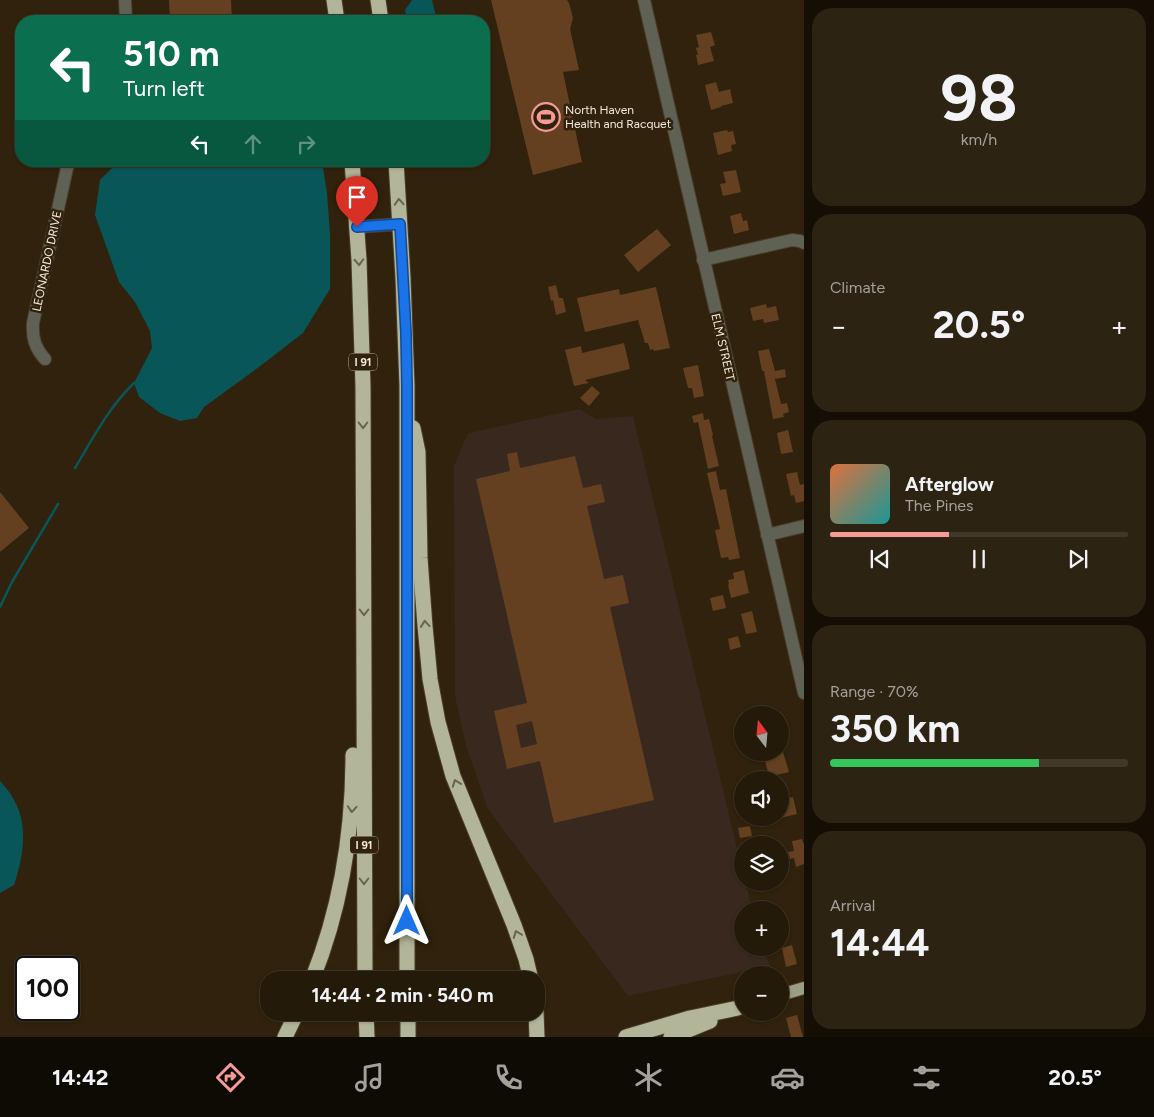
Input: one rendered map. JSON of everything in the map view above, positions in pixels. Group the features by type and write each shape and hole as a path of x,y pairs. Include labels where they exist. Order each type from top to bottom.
{"highway":[{"path":"334,0 336,15"},
{"path":"378,0 380,15"},
{"name":"I 91","path":"352,167 361,306 363,387 365,971"},
{"path":"396,167 406,333 408,971"},
{"path":"407,408 418,448 419,540 422,593 430,679 438,722 456,783 514,925 529,971"},
{"path":"315,971 329,932 342,880 351,822 354,742 364,710"},
{"path":"626,1037 690,1018 734,1008"},
{"path":"671,1037 734,1010"},
{"path":"285,1037 293,1021"},
{"path":"366,1021 367,1037"},
{"path":"408,1021 408,1037"},
{"path":"536,1021 537,1037"}],"main road":[{"path":"789,992 804,988"}],"street":[{"path":"125,0 126,15"},
{"name":"ELM STREET","path":"644,0 804,694"},
{"name":"LEONARDO DRIVE","path":"45,359 38,351 34,342 33,323 67,167"},
{"path":"357,227 400,224"},
{"path":"703,260 792,240 800,240 804,243"},
{"path":"767,536 804,526"}],"shaded area":[{"path":"579,409 596,419 633,416 734,836 734,891 748,891 750,901 734,901 734,956 766,956 770,966 734,966 734,974 628,996 488,809 466,746 455,696 454,466 468,433"}],"water":[{"path":"412,0 432,0 436,15 406,15 405,10"},
{"path":"113,167 323,167 330,235 330,289 303,333 204,407 197,418 180,421 160,413 139,397 134,383 152,348 150,331 135,302 119,282 95,215 100,180"},
{"path":"0,781 11,795 19,810 22,820 23,842 20,864 14,885 0,893"}],"building":[{"path":"169,0 231,0 232,15 170,15"},
{"name":"North Haven Health and Racquet","path":"491,0 567,0 569,3 573,18 570,29 579,70 563,72 582,162 533,175"},
{"path":"711,32 715,45 710,47 714,61 698,65 696,48 699,47 696,35"},
{"path":"716,82 719,92 730,89 733,103 711,110 705,85"},
{"path":"727,130 728,132 733,131 736,144 731,145 732,151 718,155 713,133"},
{"path":"736,170 741,192 723,196 720,184 726,183 723,172"},
{"path":"741,213 743,221 747,220 749,230 734,234 730,216"},
{"path":"657,229 671,245 638,272 624,255"},
{"path":"556,285 559,298 563,298 566,312 556,315 548,287"},
{"path":"656,287 670,348 650,350 648,343 645,343 638,320 585,332 577,298 619,289 620,295"},
{"path":"766,304 767,308 776,306 779,320 764,323 763,319 753,321 750,308"},
{"path":"624,343 630,369 585,380 589,383 574,386 565,350 581,346 582,353"},
{"path":"769,349 775,371 785,369 786,377 775,379 781,404 787,403 789,412 783,414 784,417 773,419 764,371 762,371 758,351"},
{"path":"698,365 704,396 694,398 692,388 688,388 683,368"},
{"path":"592,386 600,393 589,406 580,398"},
{"path":"703,413 704,420 709,419 719,466 708,469 698,422 694,423 692,416"},
{"path":"788,430 793,452 781,454 777,433"},
{"path":"517,452 520,468 575,456 583,488 601,484 605,502 587,506 604,579 623,575 629,603 610,607 654,800 554,823 540,761 507,769 494,711 527,703 476,479 510,471 507,454","holes":["532,721 537,744 521,748 516,725"]},
{"path":"716,471 720,490 726,489 740,558 729,560 728,557 721,558 715,530 720,529 707,473"},
{"path":"797,472 800,485 804,484 804,501 796,503 794,495 791,496 786,474"},
{"path":"0,492 29,528 0,552"},
{"path":"744,570 749,593 731,598 728,580 734,579 733,573"},
{"path":"723,595 726,608 713,611 710,598"},
{"path":"752,611 757,632 746,634 741,614"},
{"path":"738,636 741,647 730,650 728,639"},
{"path":"765,761 786,761 789,771 768,771"},
{"path":"793,797 797,814 789,816 789,798"},
{"path":"750,826 752,836 740,836 738,828"},
{"path":"802,839 804,845 804,864 796,867 794,858 790,859 789,856 789,852 794,851 792,841"},
{"path":"792,945 797,964 786,966 784,956 789,956 789,946"},
{"path":"797,1015 803,1037 791,1037 787,1021 789,1021 789,1017"}],"waterway":[{"path":"75,468 109,413 134,383"},
{"path":"0,607 12,582 58,504"}],"place":[{"name":"North Haven Health and Racquet","path":"546,117"}],"route":[{"path":"357,227 400,224 407,386 407,921"}]}
